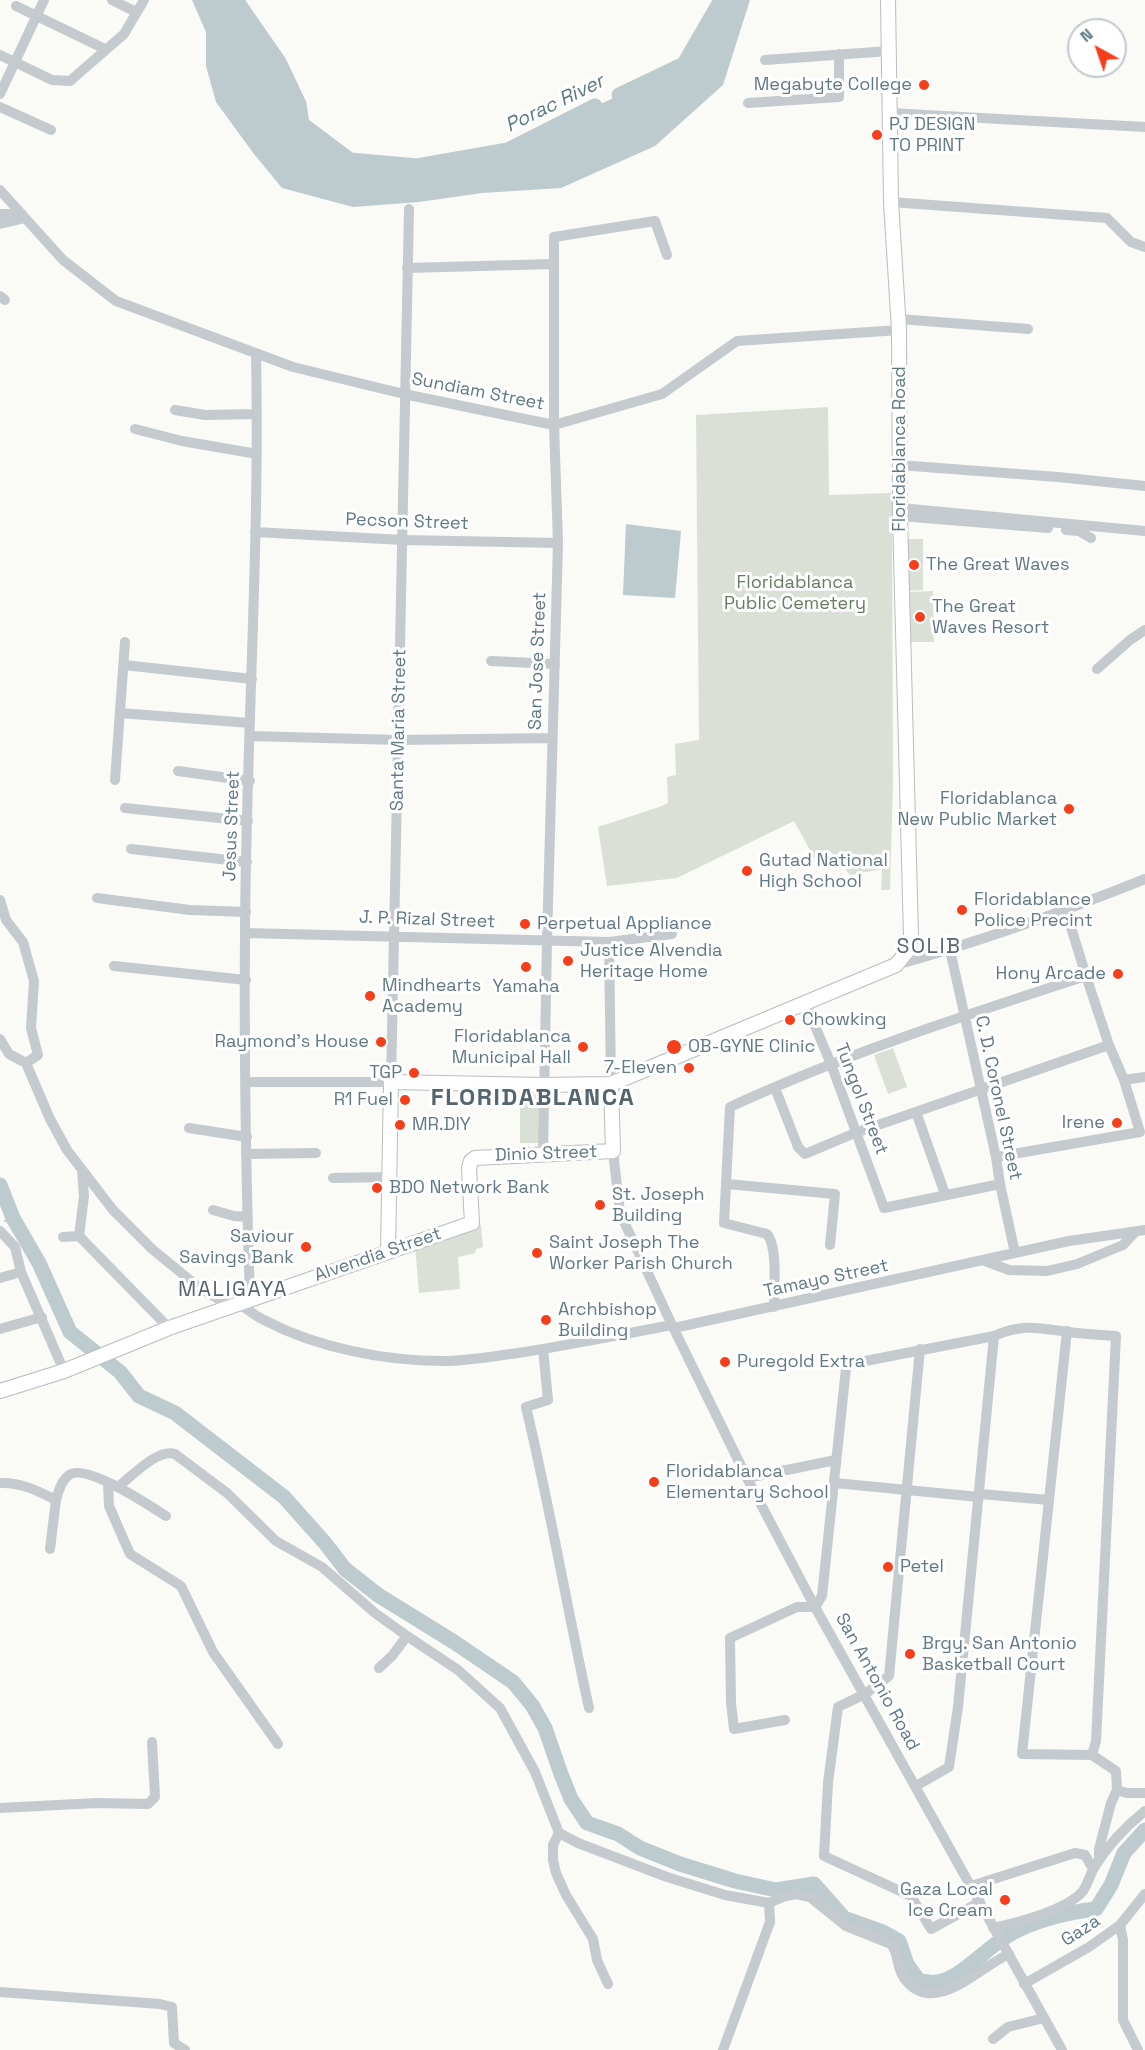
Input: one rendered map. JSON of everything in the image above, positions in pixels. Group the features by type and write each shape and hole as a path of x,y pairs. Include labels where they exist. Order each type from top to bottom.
{"main road":[{"name":"Floridablanca Road","path":"888,0 891,202 899,324 900,512 911,936 908,950 896,965"},
{"path":"391,1082 611,1084 896,965"},
{"name":"Santa Maria Street","path":"388,1251 391,1082"},
{"path":"611,1084 613,1151"},
{"name":"Dinio Street","path":"472,1223 469,1168 471,1161 479,1157 613,1151"},
{"name":"Alvendia Street","path":"0,1391 69,1369 169,1328 472,1223"}],"street":[{"path":"0,94 44,0"},
{"path":"112,0 136,12"},
{"path":"0,55 52,80 70,81 124,34 144,0"},
{"path":"16,6 105,49"},
{"path":"765,60 890,51"},
{"path":"748,103 839,97 839,54"},
{"path":"0,107 51,130"},
{"path":"890,113 1145,127"},
{"name":"Sundiam Street","path":"0,190 63,260 116,301 293,367 404,394 554,425 662,394 737,341 899,324 1028,329"},
{"path":"891,202 1107,218 1131,242 1145,247"},
{"name":"Santa Maria Street","path":"391,1082 409,209"},
{"path":"0,214 23,216"},
{"path":"0,224 23,216"},
{"name":"San Jose Street","path":"543,1154 558,543 554,425 554,237 655,221 667,255"},
{"path":"406,268 553,264"},
{"name":"Jesus Street","path":"232,1306 248,1216 245,933 257,454 256,354"},
{"path":"175,410 205,415 257,414"},
{"path":"135,429 182,441 257,454"},
{"path":"900,465 1145,486"},
{"path":"900,512 1145,531"},
{"path":"900,512 1079,531 1091,538"},
{"name":"Pecson Street","path":"255,532 403,540 558,543"},
{"path":"1097,669 1145,630"},
{"path":"115,780 125,642"},
{"path":"491,661 555,664"},
{"path":"124,665 252,679"},
{"path":"120,713 250,723"},
{"path":"250,736 399,740 552,738"},
{"path":"178,771 249,781"},
{"path":"125,808 248,821"},
{"path":"131,849 247,862"},
{"path":"896,965 950,950 1066,911 1145,879"},
{"path":"97,898 190,910 246,912"},
{"path":"0,900 9,925 23,942 34,981 31,1028 38,1055 26,1063 9,1054 0,1039"},
{"path":"996,1156 1140,1132 1124,1080 1108,1045 1066,911"},
{"name":"J. P. Rizal Street","path":"245,933 609,942 672,934"},
{"path":"609,942 611,1084"},
{"name":"C. D. Coronel Street","path":"950,950 1015,1252"},
{"path":"114,966 246,980"},
{"path":"774,1307 774,1255 771,1238 767,1234 724,1223 730,1107 831,1064 964,1016 1086,976"},
{"name":"Tungol Street","path":"805,1002 831,1064 884,1208 945,1194"},
{"path":"775,1088 798,1147 805,1154 855,1132 1108,1045"},
{"name":"Tamayo Street","path":"26,1063 50,1119 67,1150 113,1210 152,1249 196,1285 232,1306 316,1342 353,1351 444,1361 543,1349 774,1307 1069,1241 1140,1231"},
{"path":"1124,1080 1145,1077"},
{"path":"245,1082 391,1082"},
{"path":"916,1112 945,1194 1000,1184"},
{"path":"189,1128 247,1137"},
{"name":"San Antonio Road","path":"613,1151 620,1213 747,1478 815,1607 1062,2050"},
{"path":"246,1154 316,1153"},
{"path":"79,1236 84,1196 82,1170"},
{"path":"333,1178 390,1177"},
{"path":"727,1184 835,1194 830,1245"},
{"path":"213,1210 234,1216 248,1216"},
{"path":"0,1231 15,1247 21,1272 69,1369"},
{"path":"984,1261 1009,1270 1047,1271 1077,1264 1122,1245 1140,1231"},
{"path":"63,1237 79,1236 169,1328"},
{"path":"0,1278 21,1272"},
{"path":"0,1329 42,1317"},
{"path":"785,1720 734,1729 731,1703 730,1638 797,1607 815,1607 822,1596 846,1368 849,1364 994,1336 1007,1330 1042,1326 1116,1336 1096,1741 1092,1755"},
{"path":"1067,1331 1022,1754 1092,1755 1116,1771 1117,1790 1107,1816 1096,1865"},
{"path":"916,1786 949,1767 958,1707 994,1336"},
{"path":"543,1349 548,1400 526,1407 543,1479 571,1629 589,1708"},
{"path":"920,1349 889,1676 865,1694 838,1707 828,1783 824,1856 911,1896 931,1929 980,1902"},
{"path":"278,1744 213,1652 181,1586 130,1554 109,1506 113,1485 159,1455 169,1452 175,1454 226,1493 276,1540 322,1567 375,1613 458,1670 500,1708 535,1772 559,1833 578,1843 667,1877 725,1895 769,1903 796,1894 810,1897 846,1926 886,1940 894,1948 897,1967 902,1976 922,1993 945,1992 1007,1951"},
{"path":"747,1478 836,1460"},
{"path":"50,1549 56,1500 63,1483 73,1473 96,1477 166,1516"},
{"path":"0,1483 9,1482 29,1486 56,1500"},
{"path":"835,1483 1049,1500"},
{"path":"379,1668 392,1656 407,1636"},
{"path":"0,1808 97,1803 148,1804 154,1797 152,1742"},
{"path":"1117,1790 1127,1793 1145,1793"},
{"path":"994,1930 1063,1905 1083,1890 1096,1865 1117,1836 1145,1811"},
{"path":"559,1833 553,1845 556,1874 593,1939 597,1960 608,1984"},
{"path":"971,1886 1076,1853 1085,1856 1096,1865"},
{"name":"Gaza","path":"1024,1984 1089,1947 1120,1925 1145,1894"},
{"path":"723,2050 770,1922 769,1903"},
{"path":"1120,1925 1123,1940 1123,2020 1138,2050"},
{"path":"0,1992 160,2004 172,2007 174,2043 185,2050"},
{"path":"993,2039 1008,2027 1044,2018"}],"green space":[{"name":"Floridablanca Public Cemetery","path":"828,407 829,495 892,493 893,782 890,890 881,890 882,869 850,875 831,852 817,863 794,821 677,878 607,886 598,827 668,803 667,777 676,775 675,744 699,740 696,415"},
{"name":"The Great Waves","path":"905,539 923,539 923,590 906,591"},
{"name":"The Great Waves Resort","path":"933,591 934,642 908,642 907,592"},
{"path":"893,1048 907,1087 888,1094 874,1055"},
{"path":"520,1092 544,1092 544,1143 520,1143"},
{"path":"481,1225 483,1247 476,1249 475,1253 458,1257 460,1289 419,1293 415,1244"}],"shaded area":[{"path":"192,0 242,0 244,13 279,62 302,124 330,152 370,169 457,163 528,145 579,114 674,70 699,44 717,0 750,0 723,85 655,146 561,188 482,193 419,202 353,207 282,188 254,154 216,102 206,66 206,32"},
{"path":"626,524 681,531 675,598 623,595"}],"waterway":[{"name":"Porac River","path":"236,0 279,62 299,104 302,124 350,160 417,166 508,150 595,106"},
{"name":"Porac River","path":"619,95 684,64 721,0"},
{"path":"0,1185 13,1218 39,1263 70,1332 120,1372 139,1396 175,1413 284,1497 345,1569 378,1595 513,1682 532,1705 545,1728 571,1799 587,1823 618,1834 640,1848 680,1864 735,1881 776,1890 814,1884 844,1918 883,1932 899,1941 907,1964 919,1981 933,1982 954,1976 1004,1938 1025,1927 1061,1915 1096,1909 1111,1885 1124,1853 1145,1830"},
{"path":"5,1221 13,1218"}],"place":[{"name":"Megabyte College","path":"924,85"},
{"name":"PJ DESIGN TO PRINT","path":"877,135"},
{"name":"The Great Waves","path":"914,565"},
{"name":"The Great Waves Resort","path":"920,617"},
{"name":"Floridablanca New Public Market","path":"1069,809"},
{"name":"Gutad National High School","path":"747,871"},
{"name":"Floridablance Police Precint","path":"962,910"},
{"name":"Perpetual Appliance","path":"525,924"},
{"name":"Justice Alvendia Heritage Home","path":"568,961"},
{"name":"Yamaha","path":"526,967"},
{"name":"Hony Arcade","path":"1118,974"},
{"name":"Mindhearts Academy","path":"370,996"},
{"name":"Chowking","path":"790,1020"},
{"name":"Raymond's House","path":"381,1042"},
{"name":"Floridablanca Municipal Hall","path":"583,1047"},
{"name":"OB-GYNE Clinic","path":"674,1047"},
{"name":"7-Eleven","path":"689,1068"},
{"name":"TGP","path":"414,1073"},
{"name":"R1 Fuel","path":"405,1100"},
{"name":"Irene","path":"1117,1123"},
{"name":"MR.DIY","path":"400,1125"},
{"name":"BDO Network Bank","path":"377,1188"},
{"name":"St. Joseph Building","path":"600,1205"},
{"name":"Saviour Savings Bank","path":"306,1247"},
{"name":"Saint Joseph The Worker Parish Church","path":"537,1253"},
{"name":"Archbishop Building","path":"546,1320"},
{"name":"Puregold Extra","path":"725,1362"},
{"name":"Floridablanca Elementary School","path":"654,1482"},
{"name":"Petel","path":"888,1567"},
{"name":"Brgy. San Antonio Basketball Court","path":"910,1654"},
{"name":"Gaza Local Ice Cream","path":"1005,1900"}],"district":[{"name":"SOLIB","path":"929,947"},
{"name":"FLORIDABLANCA","path":"533,1098"},
{"name":"MALIGAYA","path":"233,1290"}]}
